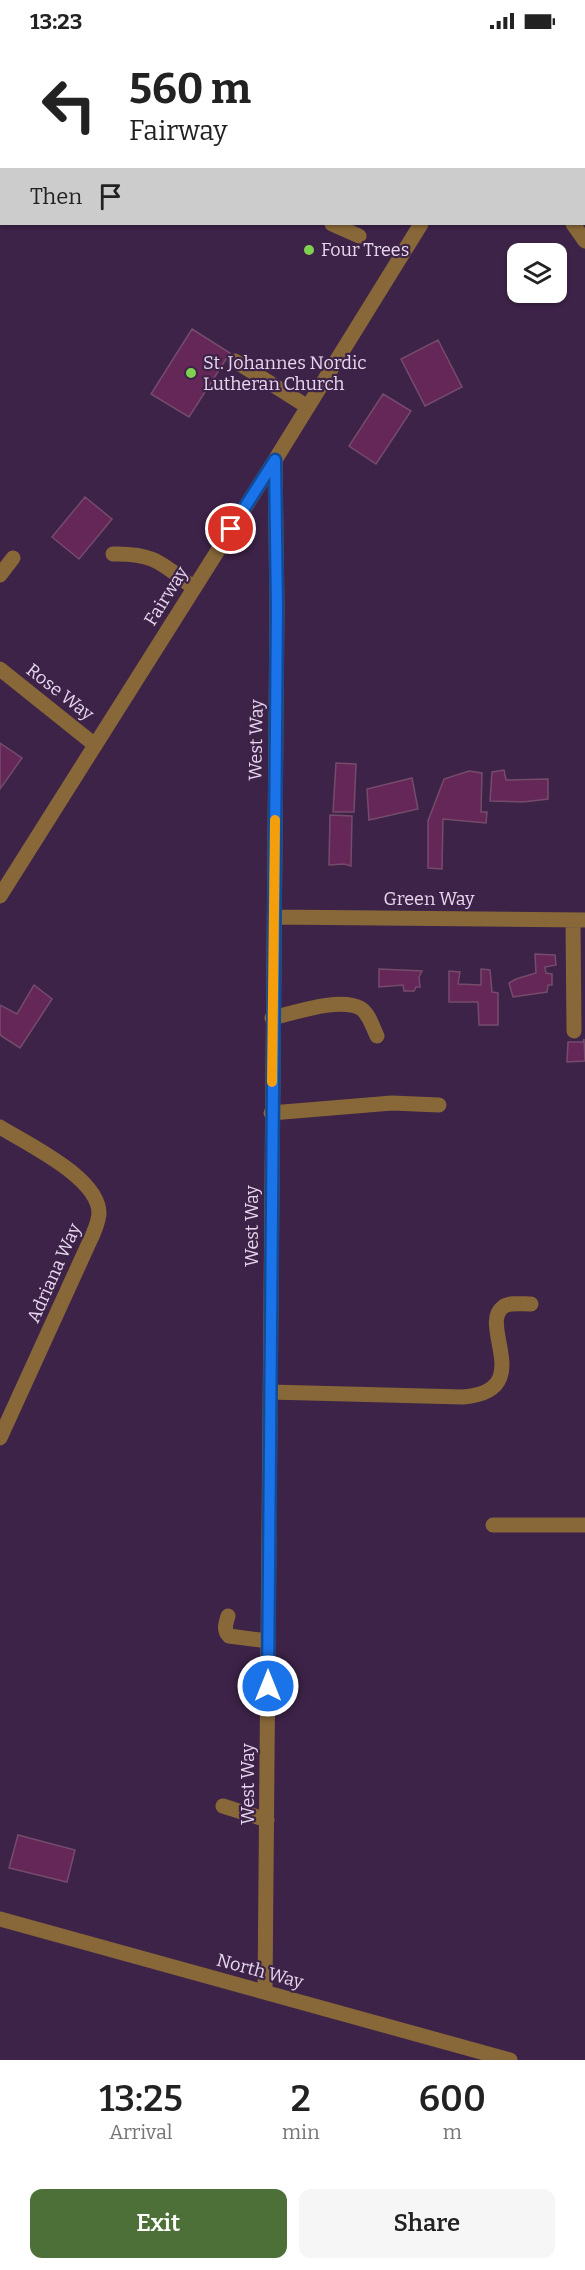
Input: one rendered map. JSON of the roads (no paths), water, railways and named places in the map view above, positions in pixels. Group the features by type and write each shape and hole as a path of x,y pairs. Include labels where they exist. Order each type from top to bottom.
{"street":[{"path":"334,225 359,236"},
{"name":"Fairway","path":"0,896 308,407 417,225"},
{"path":"574,225 585,241"},
{"path":"235,361 308,407"},
{"name":"West Way","path":"265,1992 277,608 275,460"},
{"path":"113,554 136,554 155,559 194,588"},
{"path":"0,575 13,558"},
{"name":"Rose Way","path":"0,669 95,745"},
{"name":"Green Way","path":"274,917 579,920"},
{"path":"574,1031 579,920"},
{"path":"272,1018 318,1005 352,1006 360,1008 366,1014 377,1036"},
{"path":"271,1113 392,1102 439,1105"},
{"name":"Adriana Way","path":"0,1127 82,1180 95,1198 99,1212 96,1227 0,1438"},
{"path":"270,1392 464,1397 480,1395 491,1390 499,1380 502,1368 497,1324 502,1307 531,1304"},
{"path":"493,1525 585,1525"},
{"path":"228,1616 225,1628 229,1636 268,1641"},
{"path":"223,1806 267,1820"},
{"name":"North Way","path":"0,1919 510,2060"}],"place":[{"name":"Four Trees","path":"309,250"},
{"name":"St. Johannes Nordic Lutheran Church","path":"191,373"}]}
